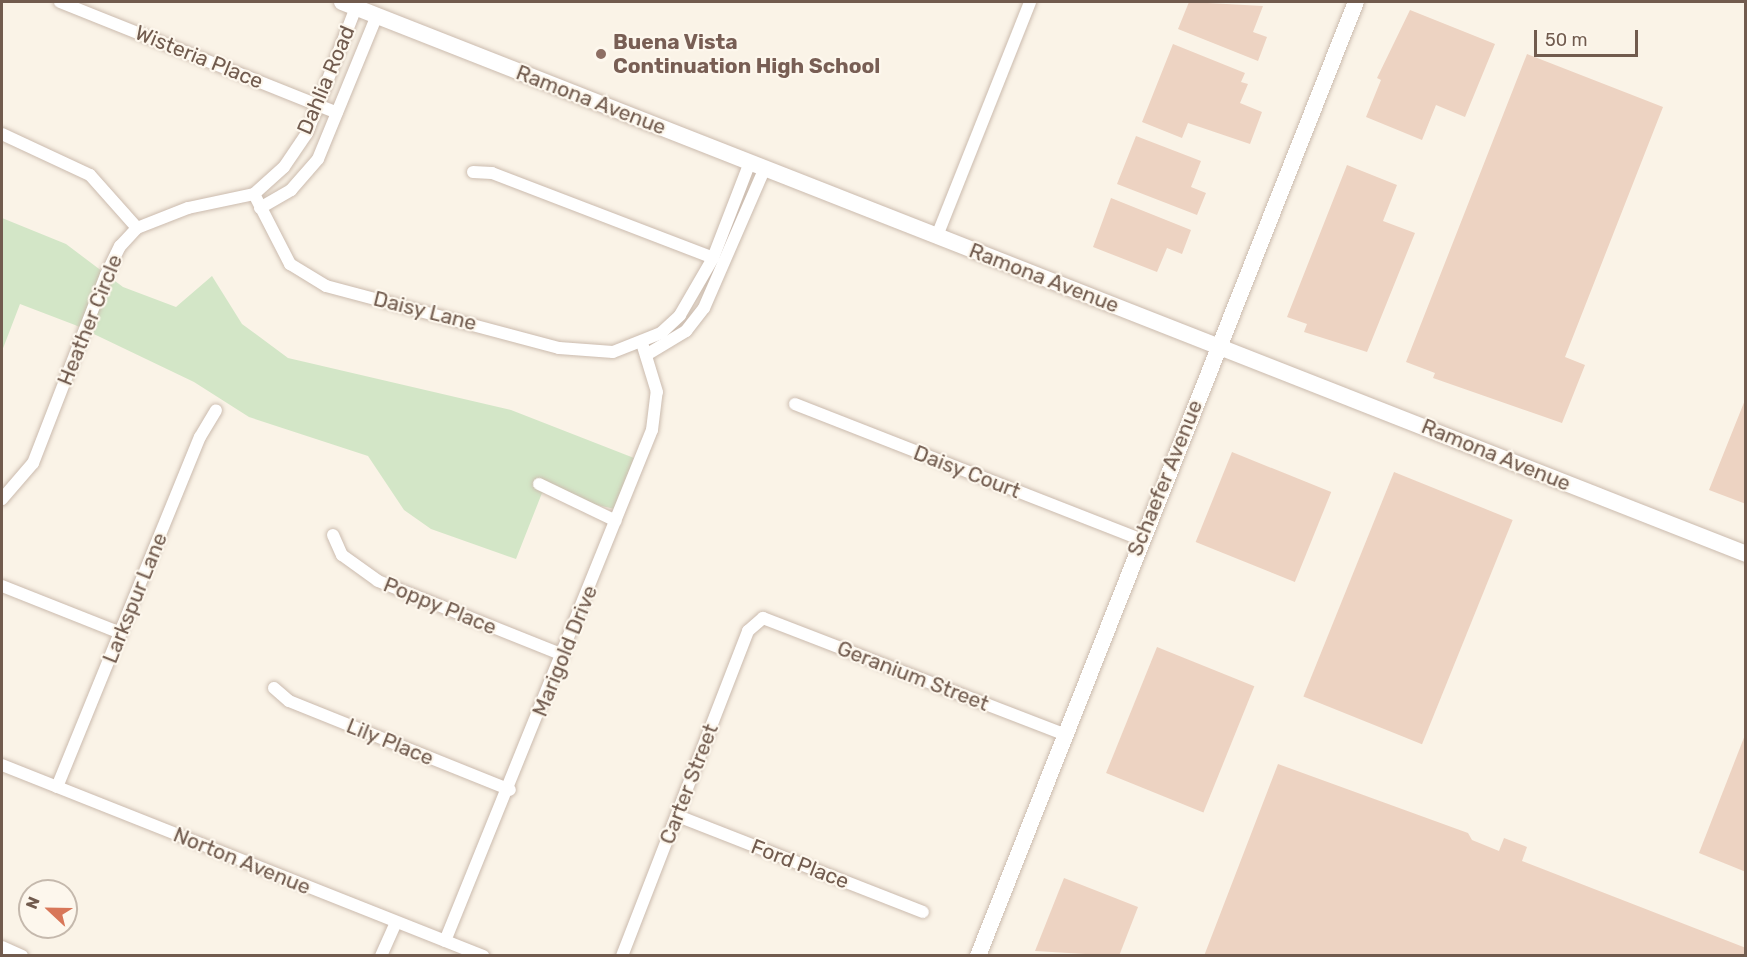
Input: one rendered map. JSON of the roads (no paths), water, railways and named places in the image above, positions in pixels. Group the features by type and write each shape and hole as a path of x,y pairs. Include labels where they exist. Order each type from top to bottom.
{"main road":[{"name":"Schaefer Avenue","path":"978,956 1140,539 1220,346 1356,2"},
{"name":"Ramona Avenue","path":"349,4 1746,554"}],"street":[{"name":"Wisteria Place","path":"60,2 337,113"},
{"path":"937,236 1030,2"},
{"name":"Dahlia Road","path":"254,194 284,167 318,105 349,4"},
{"name":"Dahlia Road","path":"260,208 291,190 311,170 377,15"},
{"path":"2,134 90,175 137,228 188,208 254,194"},
{"path":"642,343 680,315 713,258 757,165"},
{"path":"646,355 680,335 704,308 757,165"},
{"path":"473,172 492,173 713,258"},
{"name":"Daisy Lane","path":"254,194 290,264 326,286 584,354 642,343"},
{"name":"Heather Circle","path":"2,499 33,463 106,276 120,246 137,228"},
{"name":"Marigold Drive","path":"445,941 510,790 652,430 657,392 642,343"},
{"name":"Daisy Court","path":"795,404 1140,539"},
{"name":"Larkspur Lane","path":"57,787 200,437 216,410"},
{"path":"539,484 616,521"},
{"name":"Poppy Place","path":"333,535 342,555 378,581 563,655"},
{"path":"2,586 121,633"},
{"name":"Geranium Street","path":"763,618 1063,734"},
{"name":"Carter Street","path":"622,956 748,631 763,618"},
{"name":"Lily Place","path":"274,688 290,701 510,790"},
{"name":"Norton Avenue","path":"2,765 483,956"},
{"name":"Ford Place","path":"678,816 923,912"},
{"path":"381,956 396,923"},
{"path":"2,947 22,956"}],"place":[{"name":"Buena Vista Continuation High School","path":"601,54"}]}
